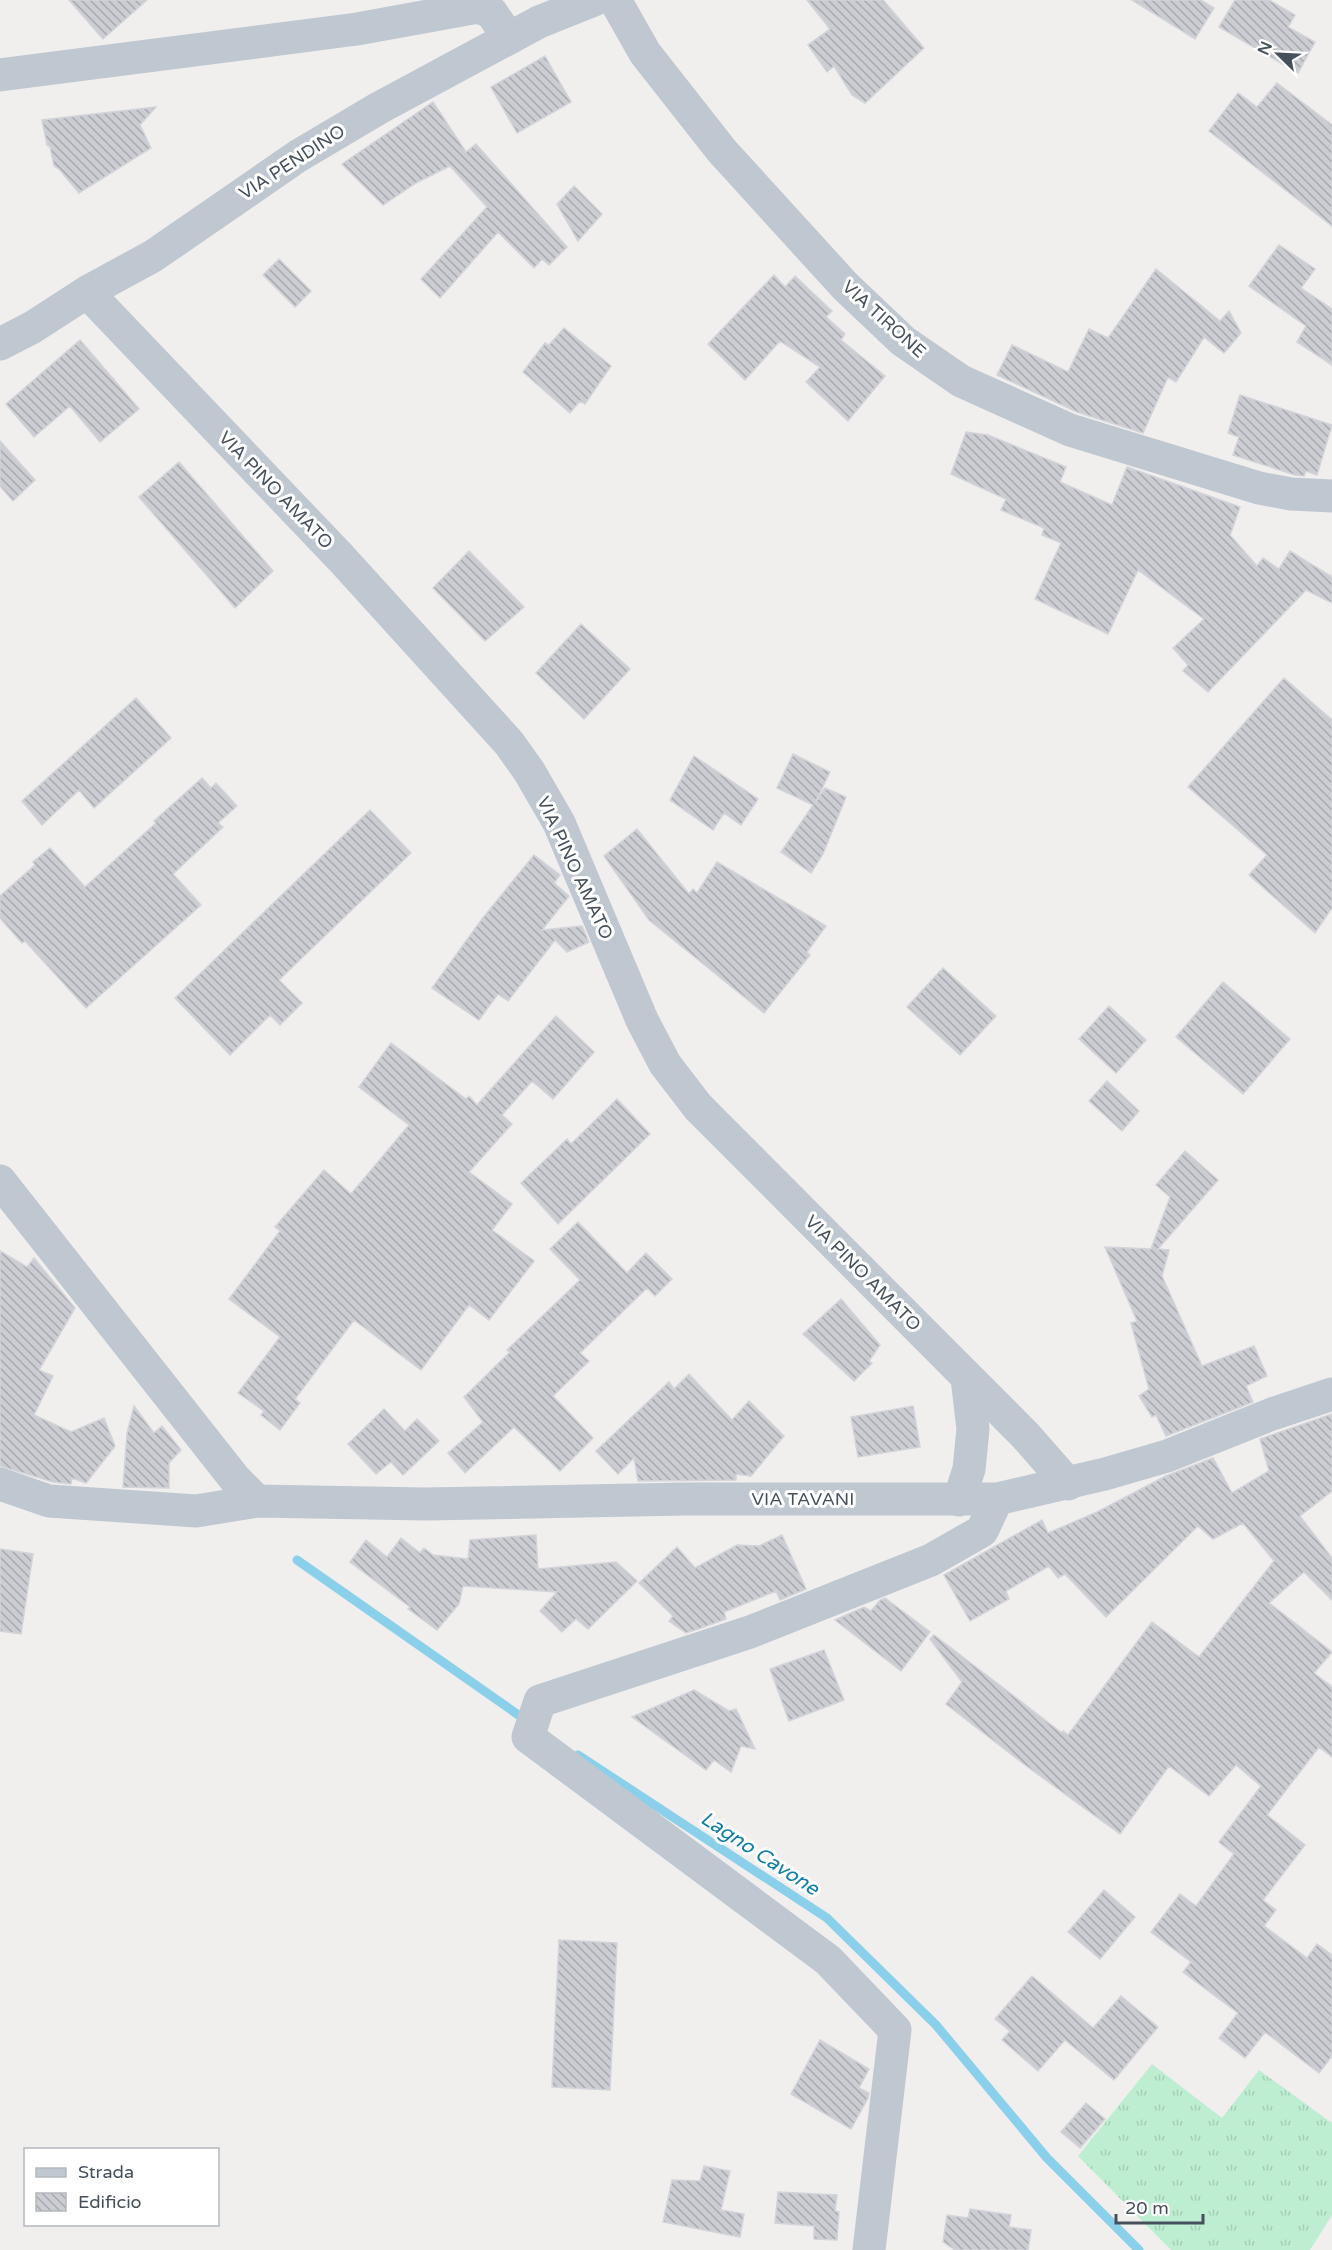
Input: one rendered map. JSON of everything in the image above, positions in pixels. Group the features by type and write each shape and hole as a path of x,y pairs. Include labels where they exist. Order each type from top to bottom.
{"street":[{"name":"VIA PENDINO","path":"0,344 153,256 298,156 379,108 539,22 594,0"},
{"name":"VIA TIRONE","path":"615,0 645,53 722,151 845,286 903,341 961,381 1070,430 1259,488 1291,494 1332,496"},
{"path":"0,75 357,29 478,7 491,12 508,38"},
{"name":"VIA PINO AMATO","path":"87,292 341,558 509,743 529,771 559,823 642,1020 665,1064 699,1107 1025,1435 1068,1484"},
{"path":"0,1181 235,1479 257,1501"},
{"path":"959,1500 969,1469 973,1429 967,1378"},
{"name":"VIA TAVANI","path":"0,1484 49,1501 196,1510 257,1501 426,1504 685,1499 997,1499 1068,1484 1167,1456 1272,1414 1332,1394"},
{"path":"869,2250 895,2030 828,1960 528,1737 540,1701 750,1632 931,1560 982,1531 997,1499"}],"green space":[{"path":"1152,2064 1222,2118 1259,2070 1332,2123 1332,2215 1310,2250 1171,2250 1078,2156"}],"building":[{"path":"69,0 147,0 103,39"},
{"path":"807,0 883,0 924,48 865,103 852,95 834,66 827,72 808,45 830,29"},
{"path":"1132,0 1201,0 1214,8 1195,39"},
{"path":"1235,0 1269,0 1295,15 1288,27 1315,42 1298,73 1219,27"},
{"path":"545,56 571,102 517,133 491,87"},
{"path":"1277,83 1332,125 1332,226 1209,131 1238,93 1257,107"},
{"path":"433,102 466,152 476,144 567,247 549,265 542,259 534,268 498,232 440,298 421,279 487,207 450,166 416,183 383,205 342,164"},
{"path":"156,107 140,125 151,148 79,193 54,166 42,120"},
{"path":"574,186 602,214 578,241 557,204"},
{"path":"1279,245 1315,269 1301,288 1332,309 1332,365 1297,342 1306,326 1249,286"},
{"path":"279,259 311,291 295,307 263,275"},
{"path":"1156,269 1220,321 1229,311 1241,333 1224,353 1204,337 1176,382 1168,377 1143,433 1077,412 997,375 1012,345 1068,372 1089,329 1108,338"},
{"path":"774,275 785,287 795,276 832,311 826,317 845,334 841,340 885,376 848,421 806,382 820,367 780,341 745,380 708,344"},
{"path":"564,328 611,366 585,404 580,401 570,413 523,372 545,343 549,345"},
{"path":"80,340 139,409 100,442 70,406 34,437 6,404"},
{"path":"1240,395 1332,425 1317,475 1306,471 1304,476 1295,475 1233,455 1239,437 1228,433"},
{"path":"966,432 988,435 1066,467 1060,482 1112,505 1127,467 1240,507 1230,535 1257,566 1263,558 1279,569 1290,551 1332,577 1332,603 1306,590 1208,692 1183,671 1188,665 1173,648 1204,619 1138,570 1108,634 1035,599 1061,543 1042,535 1044,528 1001,510 1006,499 951,474"},
{"path":"0,441 35,480 13,501 0,486"},
{"path":"179,462 273,571 235,608 139,497"},
{"path":"469,551 524,607 485,641 433,588"},
{"path":"581,624 630,669 584,719 536,673"},
{"path":"1284,678 1332,720 1332,908 1315,933 1249,875 1267,855 1188,787"},
{"path":"136,698 171,738 94,808 79,790 42,825 22,801"},
{"path":"793,754 830,772 815,803 825,788 846,797 823,854 811,873 781,852 813,805 777,788"},
{"path":"694,756 758,799 741,825 724,813 713,830 670,800"},
{"path":"202,778 211,788 216,783 237,806 218,823 223,827 173,874 201,905 86,1008 25,941 22,943 0,918 0,896 35,865 33,862 50,848 85,887"},
{"path":"370,810 411,853 279,980 302,1003 280,1025 270,1015 230,1055 175,998"},
{"path":"637,829 689,894 693,889 697,893 717,862 826,926 807,952 810,955 764,1013 649,920 604,856"},
{"path":"534,855 560,875 554,883 569,896 542,930 582,926 589,942 567,952 555,940 508,1001 498,994 479,1020 432,988 482,919"},
{"path":"943,968 996,1016 960,1055 907,1007"},
{"path":"1223,982 1290,1039 1243,1094 1176,1037"},
{"path":"1109,1006 1146,1040 1116,1073 1079,1039"},
{"path":"556,1016 594,1052 553,1099 532,1081 502,1115 512,1124 469,1172 512,1204 492,1230 534,1261 489,1320 469,1305 421,1370 354,1320 295,1399 300,1403 280,1430 261,1415 264,1411 238,1393 280,1337 229,1299 280,1231 275,1227 324,1170 351,1194 409,1125 359,1087 391,1043 466,1099 469,1096 477,1105"},
{"path":"1107,1081 1139,1111 1122,1131 1089,1101"},
{"path":"617,1099 650,1134 558,1224 521,1183 567,1139 571,1144"},
{"path":"1185,1151 1218,1180 1158,1249 1169,1250 1162,1276 1202,1366 1254,1346 1267,1376 1246,1386 1253,1402 1166,1436 1156,1415 1152,1417 1139,1396 1149,1389 1131,1323 1137,1321 1105,1247 1151,1249 1170,1197 1156,1185"},
{"path":"578,1222 627,1273 646,1253 672,1279 655,1296 647,1288 580,1353 589,1361 553,1396 593,1438 560,1471 514,1427 465,1473 448,1453 483,1422 464,1397 510,1352 507,1350 580,1280 550,1249"},
{"path":"0,1251 27,1267 34,1258 75,1308 39,1370 53,1376 34,1415 71,1432 104,1418 115,1446 86,1483 72,1478 71,1484 53,1482 0,1466"},
{"path":"841,1299 880,1345 869,1361 872,1363 854,1381 803,1334"},
{"path":"689,1374 732,1420 749,1401 784,1436 751,1476 736,1474 736,1480 638,1481 634,1458 618,1474 596,1451 669,1382 674,1389"},
{"path":"134,1406 154,1433 162,1426 181,1450 169,1463 169,1488 123,1487 127,1433"},
{"path":"913,1406 920,1447 858,1457 851,1417"},
{"path":"384,1409 405,1431 417,1419 439,1441 403,1475 391,1462 376,1474 348,1444"},
{"path":"1332,1414 1332,1491 1300,1516 1332,1558 1332,1600 1304,1572 1269,1603 1332,1652 1314,1673 1332,1687 1332,1757 1319,1747 1267,1815 1305,1845 1263,1900 1276,1910 1264,1926 1307,1958 1317,1944 1332,1955 1332,2056 1319,2073 1265,2032 1245,2058 1219,2038 1238,2013 1183,1972 1191,1962 1151,1932 1180,1894 1196,1906 1234,1854 1219,1842 1261,1786 1236,1765 1209,1796 1169,1766 1120,1834 946,1704 962,1682 930,1639 934,1635 1062,1733 1063,1731 1068,1735 1152,1622 1199,1657 1274,1561 1243,1523 1213,1539 1198,1526 1106,1617 1065,1574 1058,1578 1049,1566 1006,1591 1009,1599 970,1621 944,1575 1042,1520 1048,1533 1097,1512 1166,1476 1213,1458 1232,1493 1269,1471 1260,1439"},
{"path":"536,1535 538,1569 616,1562 637,1581 588,1629 576,1619 562,1632 540,1611 557,1592 463,1586 459,1604 437,1630 350,1562 366,1540 387,1557 401,1538 420,1553 424,1548 433,1555 468,1559 470,1540"},
{"path":"782,1535 806,1589 780,1600 776,1591 724,1612 726,1619 701,1628 686,1633 669,1621 673,1616 639,1583 677,1547 695,1568 737,1545 759,1546"},
{"path":"0,1549 33,1554 21,1634 0,1631"},
{"path":"885,1598 930,1632 901,1671 835,1620 864,1607 871,1611 880,1600"},
{"path":"824,1650 844,1700 789,1721 770,1669"},
{"path":"694,1690 729,1711 736,1709 755,1749 741,1746 731,1772 714,1760 706,1770 632,1717"},
{"path":"1104,1890 1135,1917 1100,1959 1068,1932"},
{"path":"559,1940 617,1943 610,2090 552,2087"},
{"path":"1032,1976 1093,2028 1121,1996 1158,2027 1114,2080 1065,2040 1038,2071 1002,2040 1010,2031 995,2019"},
{"path":"820,2040 869,2069 859,2088 869,2093 868,2098 851,2129 791,2094"},
{"path":"1086,2103 1105,2119 1080,2148 1061,2132"},
{"path":"704,2166 730,2171 721,2210 744,2214 740,2237 663,2222 672,2180 700,2181"},
{"path":"778,2192 837,2195 835,2211 839,2212 837,2240 814,2239 814,2226 775,2223"},
{"path":"970,2209 1011,2215 1009,2227 1031,2230 1028,2250 955,2250 943,2242 947,2215 968,2218"}],"waterway":[{"name":"Lagno Cavone","path":"297,1560 527,1721"},
{"name":"Lagno Cavone","path":"578,1755 827,1918 936,2025 1047,2158 1139,2250"}]}
